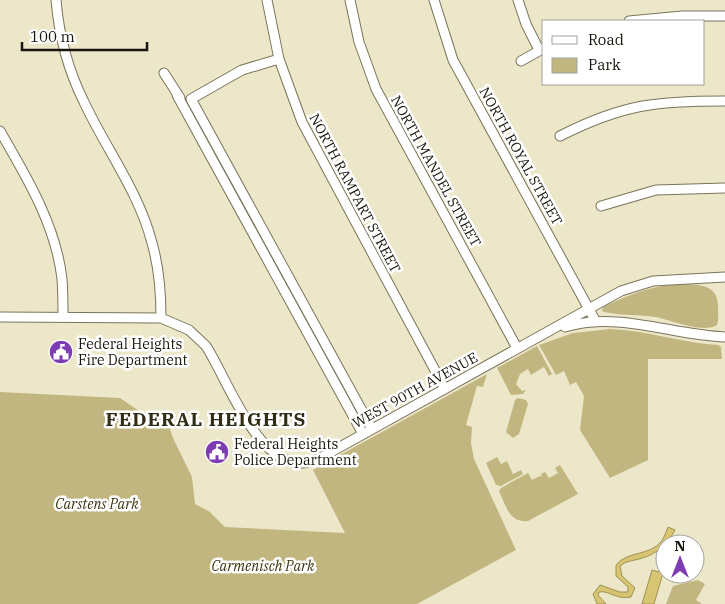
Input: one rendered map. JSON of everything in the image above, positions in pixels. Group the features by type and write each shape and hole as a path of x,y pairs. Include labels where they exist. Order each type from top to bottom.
{"street":[{"path":"56,0 63,46 76,85 128,182 152,243 158,271 161,318"},
{"name":"NORTH RAMPART STREET","path":"268,0 279,59 292,100 309,137 445,389"},
{"name":"NORTH MANDEL STREET","path":"350,0 359,42 376,89 517,348"},
{"name":"NORTH ROYAL STREET","path":"434,0 453,60 596,322"},
{"path":"518,0 526,24 541,49 520,61"},
{"path":"638,20 664,17 725,16"},
{"path":"177,95 183,100 191,99 242,70 279,59"},
{"path":"164,73 363,434"},
{"path":"191,99 372,429"},
{"path":"560,136 598,118 638,106 670,101 725,101"},
{"path":"0,130 37,198 50,230 62,278 63,317"},
{"path":"601,206 656,190 725,188"},
{"path":"236,203 246,199"},
{"name":"WEST 90TH AVENUE","path":"0,317 161,318 189,330 206,346 258,437 274,455 288,462 308,462 363,434 621,292 653,281 725,277"},
{"path":"287,296 296,291"},
{"name":"WEST 90TH AVENUE","path":"552,331 596,322 636,322 694,334 725,337"}],"green space":[{"path":"672,285 701,286 713,291 718,305 717,325 704,328 656,317 602,311 603,307 620,299 654,288"},
{"path":"610,329 718,345 721,347 722,359 648,359 648,460 610,478 580,430 584,396 576,382 570,385 564,371 556,375 539,345 573,333"},
{"path":"537,346 552,374 549,376 544,367 531,375 528,369 520,374 516,384 522,391 526,390 523,394 511,395 497,368"},
{"path":"487,374 483,387 477,386 466,425 472,427 471,443 474,459 516,550 417,604 0,604 0,392 120,398 142,413 166,417 173,438 192,477 195,504 210,512 225,527 345,533 313,470"},
{"path":"518,398 526,400 528,404 519,434 513,438 506,432 515,400"},
{"path":"497,457 501,464 507,461 513,474 521,470 523,474 501,486 496,485 486,463"},
{"path":"560,465 578,494 528,521 522,521 512,516 506,508 499,491 501,488 528,473 532,480 540,476 542,477 541,474 545,472 549,478 558,473 555,468"},
{"path":"705,584 696,600 702,604 666,604 673,586"}],"shaded area":[{"path":"668,527 675,530 673,534 665,534"},
{"path":"655,547 655,552 651,555 620,566 622,576 635,588 631,597 626,598 606,592 599,592 598,595 606,604 597,604 593,594 600,585 620,592 628,592 628,587 616,576 616,565 626,557"},
{"path":"652,570 655,571 655,584 660,584 654,604 642,604"}],"place":[{"name":"Federal Heights Fire Department","path":"61,352"},
{"name":"Federal Heights Police Department","path":"217,452"}],"district":[{"name":"FEDERAL HEIGHTS","path":"206,419"}],"park label":[{"name":"Carstens Park","path":"97,504"},
{"name":"Carmenisch Park","path":"263,566"}]}
